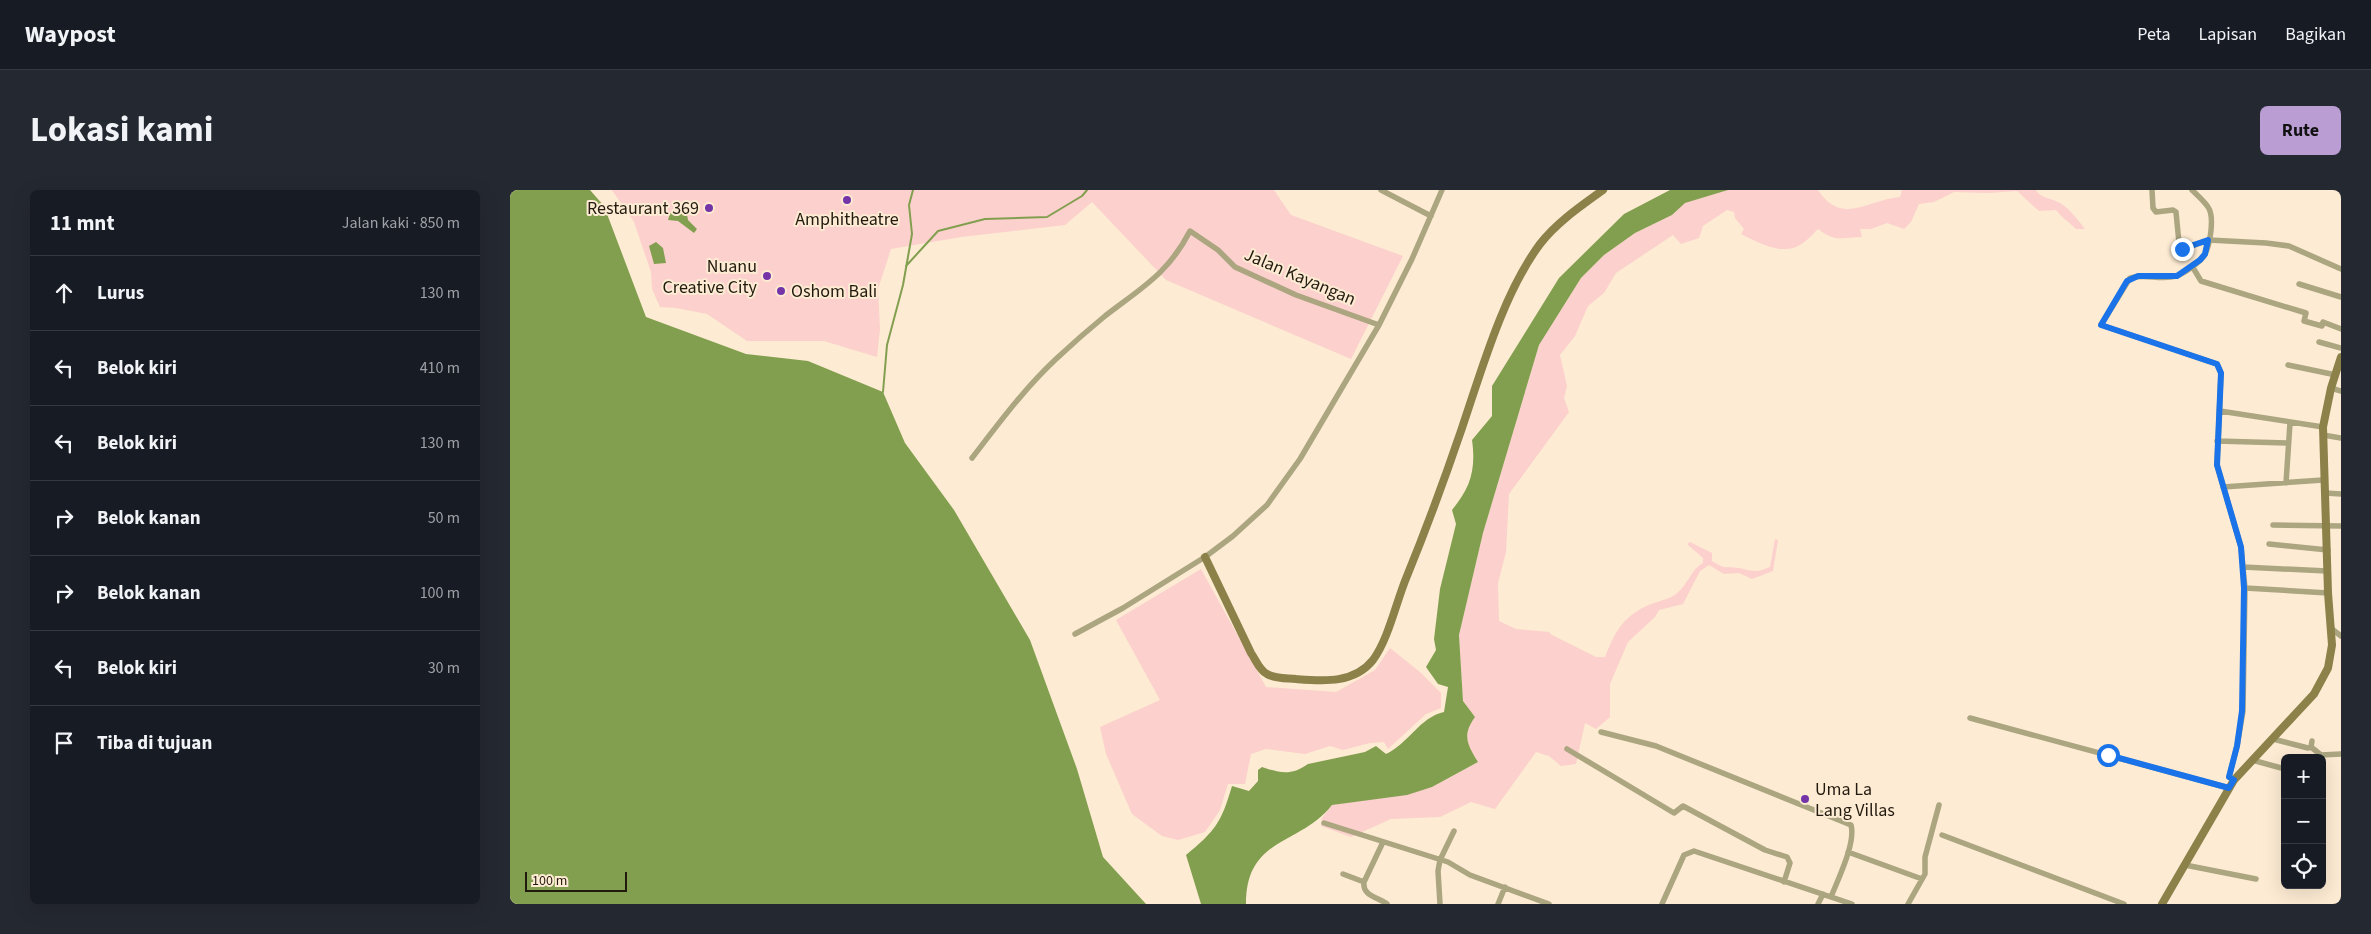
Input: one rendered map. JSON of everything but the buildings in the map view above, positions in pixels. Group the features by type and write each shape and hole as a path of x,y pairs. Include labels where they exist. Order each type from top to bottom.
{"street":[{"path":"1381,190 1431,216"},
{"path":"1076,634 1205,558 1254,518 1278,490 1326,417 1379,325 1442,190"},
{"path":"1205,558 1251,653 1260,668 1268,675 1278,678 1330,681 1353,676 1366,667 1377,653 1388,628 1396,603 1426,531 1486,356 1517,284 1547,236 1603,190"},
{"path":"2152,190 2153,208 2156,212 2173,210 2176,212 2181,248 2184,249 2208,240 2235,240 2289,246 2341,269"},
{"path":"2192,190 2209,210 2208,240 2205,254 2177,276 2138,276 2130,278 2101,325 2217,364 2221,373 2217,465 2241,547 2244,588 2242,711 2237,746 2229,777 2234,780"},
{"name":"Jalan Kayangan","path":"972,458 1015,402 1036,379 1105,316 1155,280 1177,254 1190,231 1218,250 1235,267 1296,295 1379,325"},
{"path":"2192,266 2202,281 2306,313 2304,321 2322,326 2323,322 2341,329"},
{"path":"2300,284 2341,298"},
{"path":"2319,342 2341,348"},
{"path":"2162,904 2234,780 2314,694 2322,681 2332,656 2332,629 2327,571 2328,550 2323,431 2331,388 2340,362"},
{"path":"2288,365 2336,375"},
{"path":"2331,388 2341,390"},
{"path":"2220,411 2290,423 2323,431 2341,438"},
{"path":"2286,483 2290,423"},
{"path":"2217,440 2288,443"},
{"path":"2223,487 2324,480"},
{"path":"2325,493 2341,494"},
{"path":"2273,525 2341,526"},
{"path":"2269,544 2328,550"},
{"path":"2243,567 2327,571"},
{"path":"2244,588 2328,593"},
{"path":"2332,629 2341,636"},
{"path":"1970,718 2229,788"},
{"path":"1601,732 1656,746 1851,825 1853,831 1848,852 1831,897"},
{"path":"2273,739 2312,744 2321,755 2341,754"},
{"path":"1568,749 1674,813 1683,806 1765,850 1787,857 1790,863 1784,882"},
{"path":"2252,760 2281,768"},
{"path":"1908,904 1922,879 1939,806"},
{"path":"1324,823 1440,860 1505,887 1530,901 1549,904"},
{"path":"1440,904 1438,871 1440,860 1454,831"},
{"path":"1942,835 2124,904"},
{"path":"1383,842 1364,882 1365,892 1387,904"},
{"path":"1662,904 1684,855 1688,851 1700,852 1852,904"},
{"path":"1848,852 1922,879"},
{"path":"2186,865 2256,879"},
{"path":"1343,874 1364,882"},
{"path":"1498,904 1505,887"},
{"path":"1818,904 1823,894"}],"shaded area":[{"path":"510,190 590,190 604,206 646,317 746,354 808,361 883,392 905,443 954,510 1030,640 1077,769 1103,857 1146,904 510,904"},
{"name":"Nuanu Creative City","path":"612,190 1274,190 1291,215 1403,256 1351,359 1166,280 1092,202 1065,225 961,237 891,249 878,289 880,329 877,357 824,341 747,341 707,314 660,307 652,289 651,272 634,222"},
{"path":"1670,190 1728,190 1685,203 1672,215 1635,233 1604,255 1581,278 1539,345 1483,533 1459,635 1463,701 1475,717 1467,734 1469,745 1478,762 1432,787 1407,795 1332,805 1319,818 1277,844 1265,854 1255,866 1248,882 1246,904 1201,904 1186,855 1211,832 1221,818 1232,786 1249,791 1258,781 1258,770 1262,767 1274,771 1291,772 1308,764 1365,752 1376,746 1386,754 1394,750 1428,719 1444,712 1448,687 1438,684 1426,667 1436,650 1434,639 1440,589 1456,524 1452,510 1464,493 1471,477 1473,460 1472,440 1492,416 1492,386 1559,278 1624,214"},
{"path":"1728,190 1818,190 1827,201 1836,207 1846,209 1900,197 1902,190 2036,190 2041,195 2064,205 2085,229 2076,229 2056,210 2039,211 2017,191 1989,193 1954,192 1934,202 1919,204 1911,222 1904,229 1887,223 1871,229 1860,229 1862,237 1835,238 1818,229 1799,246 1782,249 1768,246 1741,234 1744,229 1735,218 1734,212 1727,210 1703,226 1699,238 1681,244 1673,235 1616,273 1604,293 1588,306 1575,336 1560,355 1567,386 1564,398 1569,412 1509,494 1506,552 1498,583 1499,621 1516,629 1549,632 1596,657 1605,657 1617,632 1627,619 1641,609 1676,594 1684,586 1695,569 1703,563 1703,558 1687,544 1690,542 1712,553 1712,561 1720,566 1754,571 1770,567 1775,539 1778,540 1773,571 1752,579 1739,573 1724,574 1709,565 1700,571 1683,604 1659,610 1655,617 1628,642 1610,684 1610,717 1596,729 1585,723 1576,764 1561,766 1549,756 1536,752 1495,809 1471,802 1440,817 1391,819 1351,837 1321,826 1322,818 1332,805 1432,787 1478,762 1469,745 1467,734 1475,717 1463,701 1459,635 1483,533 1539,345 1581,278 1604,255 1635,233 1672,215 1684,203"},
{"path":"686,209 688,220 697,229 694,233 678,221 668,220 670,213"},
{"path":"656,242 663,248 666,263 654,264 649,246"},
{"path":"1201,569 1266,687 1336,692 1375,670 1390,648 1420,672 1441,693 1441,708 1426,714 1388,749 1384,742 1370,743 1343,750 1330,746 1305,754 1266,749 1251,754 1245,784 1228,784 1220,810 1205,832 1178,840 1162,836 1132,814 1106,754 1100,727 1160,700 1116,620"}],"waterway":[{"path":"883,392 887,345 903,285 912,234 909,205 913,190"},
{"path":"906,266 938,231 985,219 1047,217 1082,196 1087,190"}],"place":[{"name":"Amphitheatre","path":"847,200"},
{"name":"Restaurant 369","path":"709,208"},
{"name":"Nuanu Creative City","path":"767,276"},
{"name":"Oshom Bali","path":"781,291"},
{"name":"Uma La Lang Villas","path":"1805,799"}],"route":[{"path":"2108,755 2229,788 2234,780 2229,775 2237,746 2242,711 2244,684 2244,588 2241,547 2217,465 2221,373 2217,364 2191,357 2155,342 2101,325 2130,278 2138,276 2163,278 2177,276 2200,260 2205,254 2208,240 2182,249"}]}
